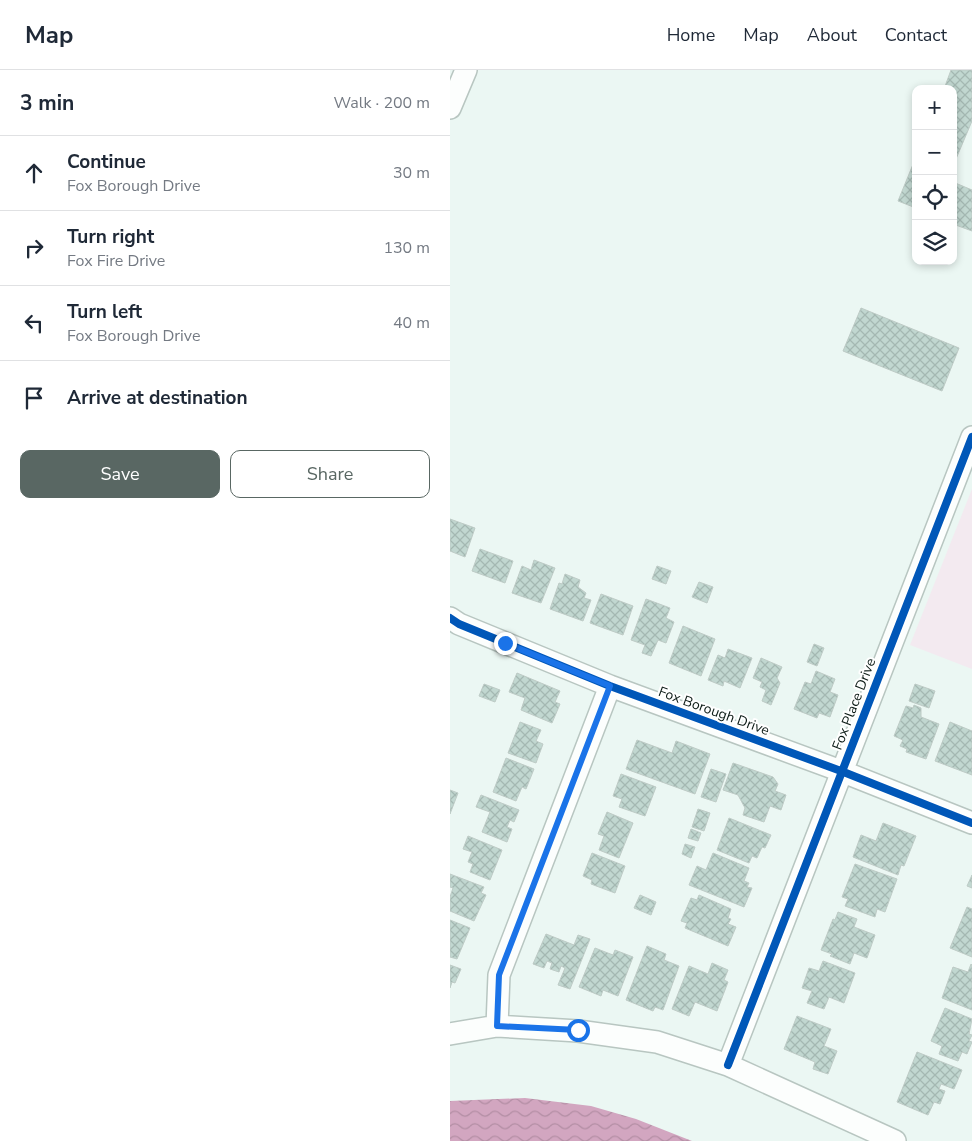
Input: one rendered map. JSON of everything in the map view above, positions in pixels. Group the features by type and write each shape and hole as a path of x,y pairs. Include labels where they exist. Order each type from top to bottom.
{"street":[{"path":"450,108 466,70"},
{"name":"Fox Place Drive","path":"728,1065 972,437"},
{"name":"Fox Borough Drive","path":"450,618 459,624 610,686 841,771 972,823"},
{"path":"497,1026 499,975 610,686"},
{"path":"450,1034 497,1026 578,1030 657,1042 728,1065 895,1141"}],"shaded area":[{"path":"972,489 972,669 910,645"}],"water":[{"path":"525,1098 591,1106 636,1119 692,1141 450,1141 450,1101"}],"building":[{"path":"951,70 972,70 972,121 957,157 957,85 945,85"},
{"path":"912,167 912,206 898,201"},
{"path":"957,184 972,190 972,231 957,225"},
{"path":"861,308 959,348 942,391 843,351"},
{"path":"450,519 475,528 465,557 450,551"},
{"path":"480,549 513,561 505,583 472,571"},
{"path":"534,560 555,568 541,603 512,593 522,566 531,570"},
{"path":"657,566 671,571 666,584 652,579"},
{"path":"565,574 580,580 578,587 586,593 584,598 591,600 583,621 550,609 559,583 562,584"},
{"path":"699,582 713,587 707,603 692,597"},
{"path":"601,594 633,606 623,635 590,623"},
{"path":"646,599 670,608 666,618 674,622 666,643 658,640 651,656 642,653 645,645 631,640"},
{"path":"683,626 715,639 701,676 669,663"},
{"path":"814,644 824,648 817,666 807,662"},
{"path":"728,649 752,658 740,688 724,681 723,686 708,680 718,655 725,658"},
{"path":"761,658 782,667 777,678 780,683 771,705 762,701 766,690 760,687 762,682 753,678"},
{"path":"816,671 835,679 830,692 838,695 830,717 819,713 817,718 794,709 805,682 811,684"},
{"path":"517,673 560,691 555,702 560,704 552,723 521,710 525,698 509,692"},
{"path":"484,684 500,690 495,702 479,696"},
{"path":"915,684 935,691 929,708 909,701"},
{"path":"914,705 921,708 921,717 939,724 926,759 906,752 907,749 900,746 903,740 894,736 906,706 913,708"},
{"path":"520,722 541,730 536,741 543,744 536,763 508,753"},
{"path":"950,722 972,731 972,775 935,761"},
{"path":"637,740 672,753 676,741 710,754 695,794 626,769"},
{"path":"506,758 534,769 526,789 522,787 516,801 493,792"},
{"path":"733,763 773,777 778,784 775,791 786,795 781,810 770,806 764,822 743,815 745,808 738,795 723,790"},
{"path":"711,769 726,774 716,802 701,797"},
{"path":"621,774 656,787 645,816 619,807 622,799 613,796"},
{"path":"450,790 458,793 450,814"},
{"path":"481,795 519,810 514,822 510,820 507,827 512,829 507,842 482,832 490,812 476,807"},
{"path":"698,809 710,813 704,831 692,827"},
{"path":"607,812 633,823 619,858 599,850 604,836 598,834"},
{"path":"729,818 771,835 765,848 762,847 757,858 752,856 749,863 717,850"},
{"path":"883,823 916,836 904,866 901,865 898,875 853,857 861,835 876,841"},
{"path":"691,829 701,833 698,841 688,838"},
{"path":"468,836 502,850 490,880 470,872 473,864 468,862 472,852 463,849"},
{"path":"685,844 695,847 691,858 682,854"},
{"path":"592,853 625,866 615,893 591,884 592,880 583,876"},
{"path":"713,853 749,868 744,881 749,883 747,887 752,888 744,907 689,885 697,866 706,870"},
{"path":"855,864 897,879 885,912 877,909 875,917 845,906 848,899 842,897"},
{"path":"450,874 484,887 481,893 486,895 474,921 450,911 450,897 453,888 450,887"},
{"path":"972,875 972,888 967,886"},
{"path":"640,895 656,902 651,915 634,908"},
{"path":"699,895 731,909 728,918 731,919 728,924 736,927 728,946 685,928 687,923 681,921 691,898 697,900"},
{"path":"967,907 972,909 972,957 950,948"},
{"path":"838,912 857,919 854,927 875,935 867,958 854,953 850,964 821,950 833,919 835,920"},
{"path":"450,920 470,928 457,959 450,957"},
{"path":"546,934 574,945 578,935 590,939 570,989 558,985 565,968 561,966 559,972 550,969 552,963 547,961 544,968 533,964"},
{"path":"647,946 666,954 664,960 679,966 663,1010 655,1007 653,1011 626,1000"},
{"path":"595,948 613,955 615,950 633,957 618,996 603,990 601,996 579,987"},
{"path":"823,961 855,973 844,1003 829,997 824,1009 807,1003 812,991 802,988 809,968 819,971"},
{"path":"712,963 728,970 724,980 728,982 717,1011 695,1002 689,1016 672,1009 689,966 708,974"},
{"path":"971,964 972,1010 942,998 953,967 968,972"},
{"path":"450,965 461,969 455,983 452,982 450,988"},
{"path":"945,1008 972,1019 969,1034 972,1035 969,1041 972,1042 967,1054 962,1052 958,1061 939,1054 942,1046 931,1041"},
{"path":"797,1016 831,1029 824,1046 837,1051 828,1074 813,1069 815,1062 784,1049"},
{"path":"917,1052 962,1070 954,1089 941,1084 939,1089 945,1091 940,1104 934,1102 928,1115 897,1102"}],"cycle path":[{"path":"728,1065 972,437"},
{"path":"450,618 459,624 610,686 841,771 972,823"}],"route":[{"path":"505,643 610,686 499,975 497,1026 578,1030"}]}
